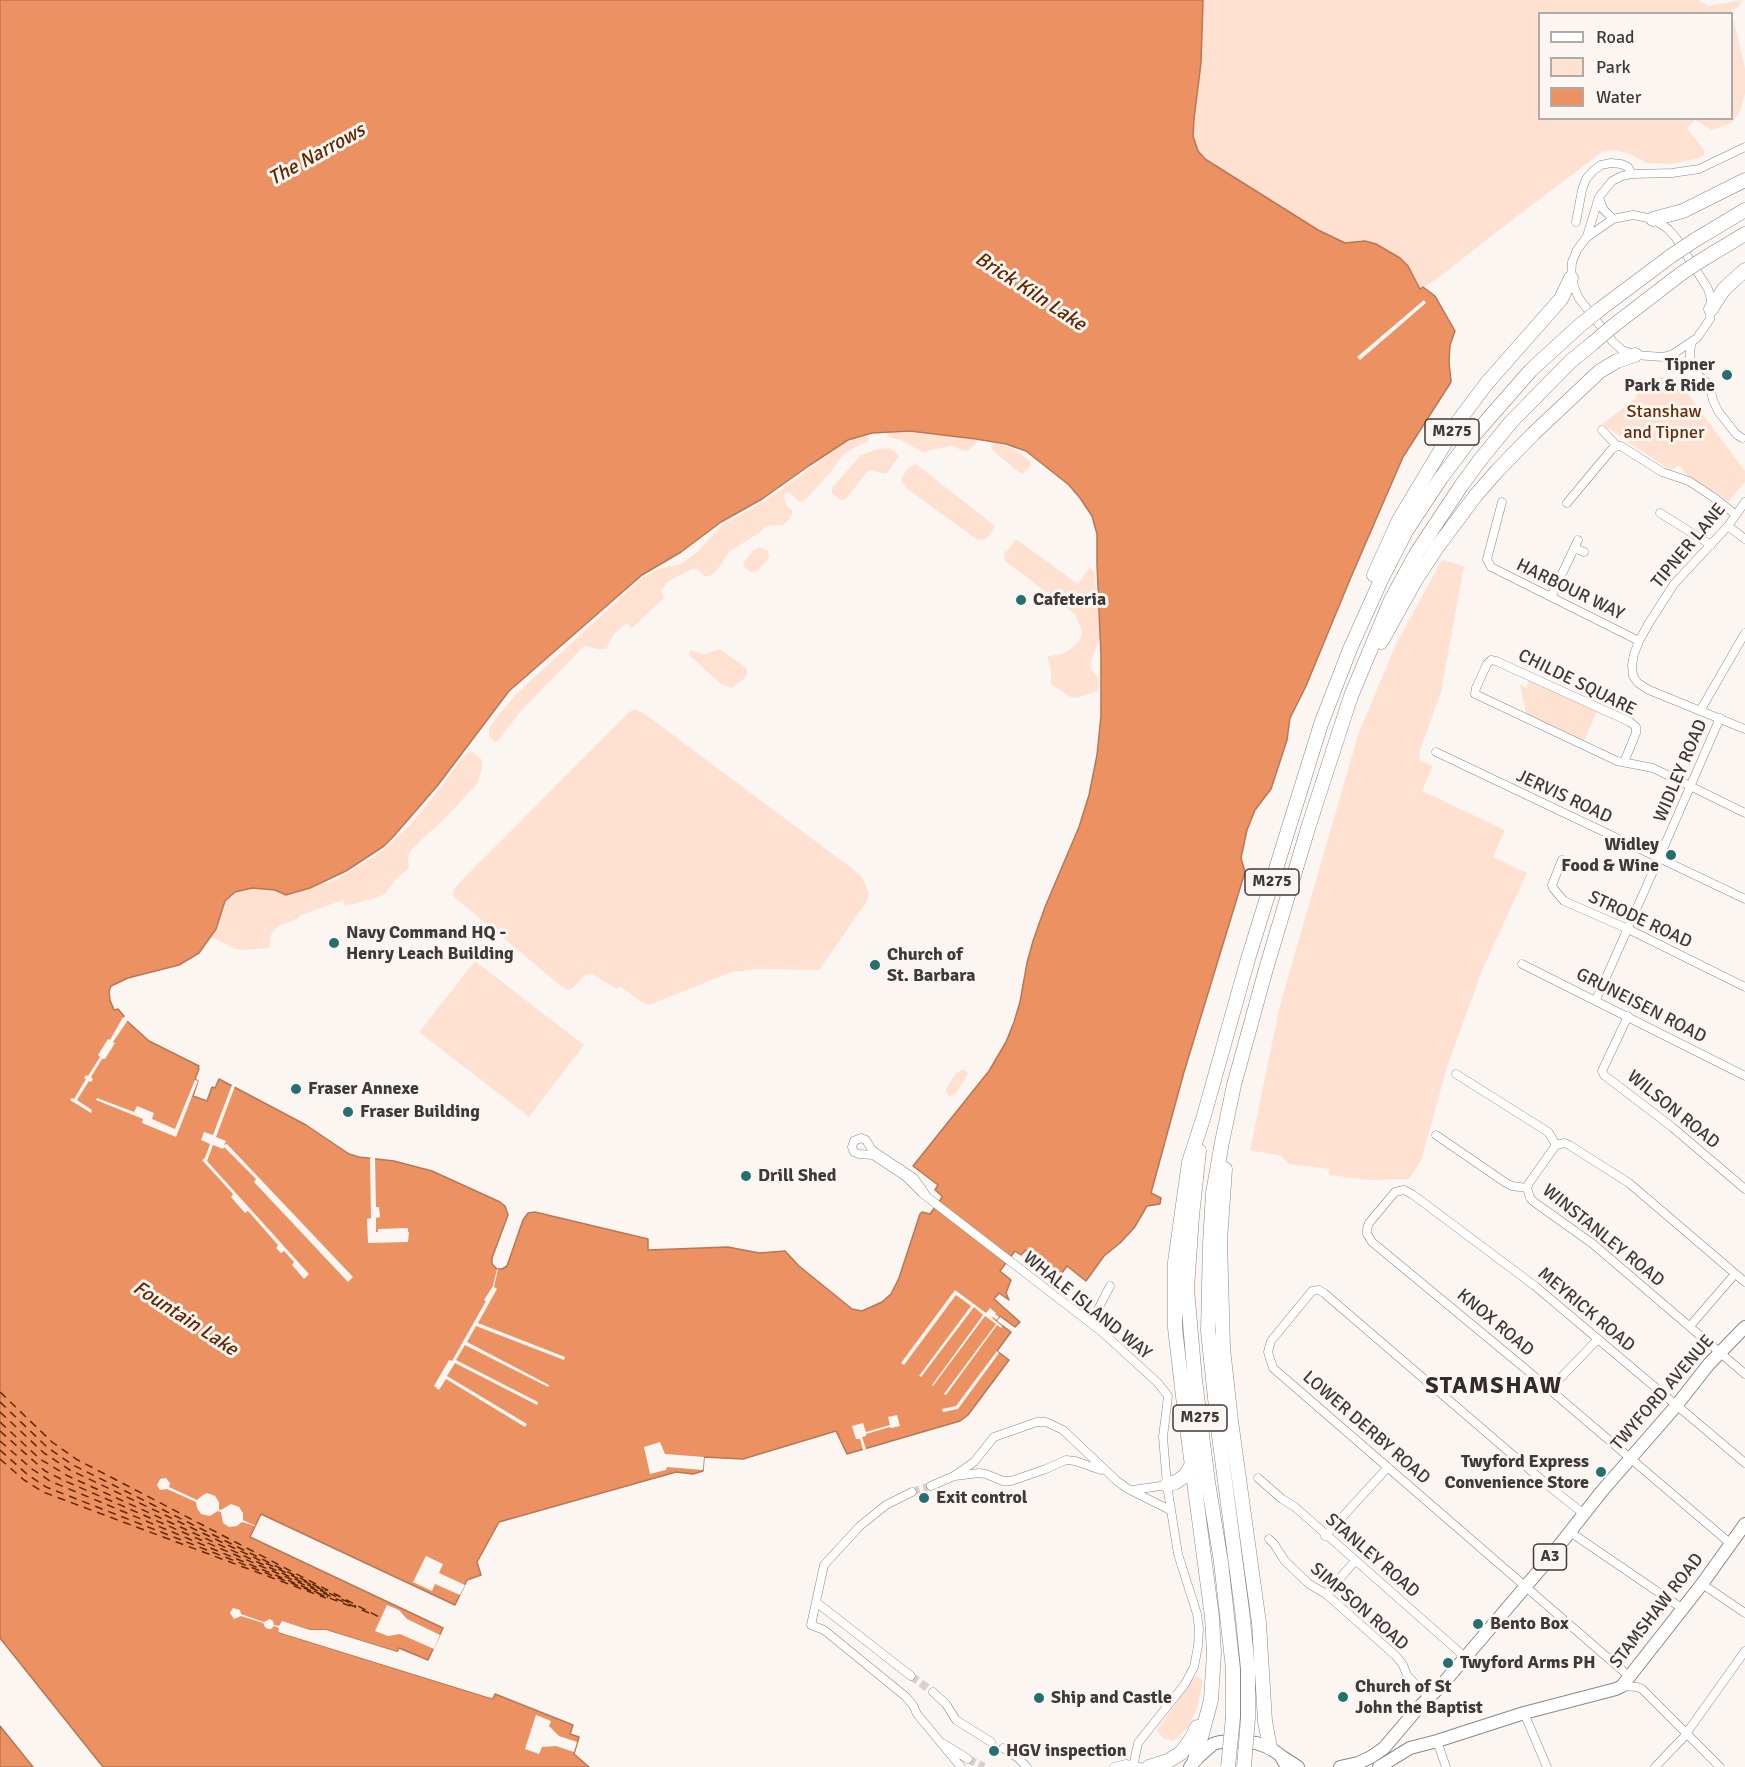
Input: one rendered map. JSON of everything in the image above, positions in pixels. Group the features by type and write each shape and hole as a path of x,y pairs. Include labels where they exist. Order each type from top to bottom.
{"highway":[{"path":"1653,219 1683,211 1745,180"},
{"name":"M275","path":"1193,1763 1211,1700 1212,1617 1175,1328 1175,1262 1189,1162 1248,959 1321,724 1350,648 1406,531 1441,478 1474,435 1530,370 1578,327 1671,256 1745,210"},
{"name":"M275","path":"1244,1767 1248,1718 1248,1669 1217,1425 1208,1331 1208,1283 1214,1193 1234,1085 1309,825 1351,696 1391,600 1416,554 1461,486 1511,422 1571,361 1613,326 1682,273 1745,234"},
{"path":"1711,309 1724,289 1745,270"},
{"name":"M275","path":"1350,648 1378,565 1399,520 1427,471 1457,423 1487,383 1558,303 1571,278"},
{"name":"M275","path":"1351,696 1415,581 1476,495 1533,434 1600,371 1617,361 1635,355"},
{"name":"M275","path":"1203,1119 1192,1216 1187,1289 1196,1392 1233,1670 1233,1717 1228,1767"},
{"name":"M275","path":"1226,1122 1220,1241 1223,1348 1259,1623 1265,1721 1275,1752"},
{"path":"1167,1485 1185,1476 1192,1464"},
{"name":"M275","path":"1149,1767 1175,1757 1186,1747 1200,1719 1213,1673"}],"main road":[{"name":"TWYFORD AVENUE","path":"1340,1767 1365,1760 1384,1748 1441,1686 1709,1364 1745,1326"},
{"name":"STAMSHAW ROAD","path":"1379,1767 1410,1748 1622,1686 1702,1584 1745,1524"},
{"path":"1193,1763 1213,1744 1233,1741 1256,1743 1298,1767"},
{"path":"1275,1752 1287,1767"}],"street":[{"path":"1587,236 1613,219 1633,215 1653,219 1668,229 1676,238 1708,289 1711,309 1710,319 1704,330 1692,342 1674,354 1663,357 1635,355 1622,350 1600,327 1578,297 1571,278 1572,262 1587,236 1599,197 1612,182 1622,176 1632,174 1672,173 1699,169 1745,147"},
{"path":"1576,222 1582,190 1586,179 1593,171 1601,165 1611,163 1628,166 1632,174"},
{"path":"1599,197 1603,209 1613,219"},
{"path":"1692,342 1690,365 1694,372 1708,384 1718,411 1736,434 1742,438"},
{"path":"1663,357 1684,369 1701,387 1710,390"},
{"path":"1602,430 1617,446 1621,446 1662,472 1689,481 1736,515"},
{"path":"1567,503 1577,497 1617,446"},
{"name":"HARBOUR WAY","path":"1502,502 1484,564 1639,641"},
{"name":"TIPNER LANE","path":"1700,711 1649,690 1638,683 1633,676 1634,654 1649,623 1674,584 1728,526 1745,502"},
{"path":"1660,513 1711,545"},
{"path":"1728,526 1745,539"},
{"path":"1551,597 1576,544 1584,552"},
{"path":"1745,633 1700,711 1745,729"},
{"name":"CHILDE SQUARE","path":"1624,762 1636,734 1636,727 1630,722 1496,661 1491,660 1487,664 1475,694 1617,761 1653,768 1745,813"},
{"name":"WIDLEY ROAD","path":"1596,1000 1720,718"},
{"name":"JERVIS ROAD","path":"1436,752 1745,899"},
{"path":"1556,892 1552,882 1562,860"},
{"path":"1544,886 1556,892"},
{"name":"STRODE ROAD","path":"1556,892 1564,901 1628,929 1745,987"},
{"name":"GRUNEISEN ROAD","path":"1522,964 1745,1076"},
{"name":"WILSON ROAD","path":"1629,1016 1602,1071 1604,1075 1672,1127 1745,1189"},
{"path":"1456,1074 1545,1130 1556,1145"},
{"name":"WINSTANLEY ROAD","path":"1436,1135 1506,1183 1527,1188 1534,1202 1582,1235 1745,1374"},
{"path":"862,1138 872,1150 914,1178 928,1198 908,1179 872,1154 854,1152 853,1142 862,1138"},
{"path":"1527,1188 1556,1145 1564,1143 1569,1145 1629,1183 1745,1282"},
{"path":"863,1154 868,1145"},
{"name":"MEYRICK ROAD","path":"1401,1190 1412,1194 1518,1272 1745,1463"},
{"name":"KNOX ROAD","path":"1401,1190 1393,1194 1369,1223 1366,1232 1369,1239 1550,1389 1731,1544"},
{"name":"WHALE ISLAND WAY","path":"928,1198 1102,1332 1158,1383 1168,1396 1163,1437 1167,1485 1178,1554 1197,1614 1198,1646 1194,1666 1185,1684 1138,1743 1135,1766"},
{"path":"1690,1326 1736,1274"},
{"path":"1090,1323 1110,1286"},
{"name":"LOWER DERBY ROAD","path":"1584,1514 1319,1290 1311,1293 1270,1341 1268,1352 1273,1368 1623,1671"},
{"path":"1550,1389 1598,1339"},
{"path":"932,1486 954,1476 978,1459 994,1437 1041,1422 1050,1423 1063,1430 1117,1481 1170,1510"},
{"path":"954,1476 979,1473 1011,1481 1066,1460 1105,1471"},
{"path":"1325,1536 1388,1467"},
{"name":"STANLEY ROAD","path":"1258,1478 1295,1507 1325,1536 1465,1657"},
{"path":"1131,1490 1167,1485"},
{"path":"912,1492 886,1505 860,1526 824,1565 811,1624 824,1630 902,1693 961,1767"},
{"path":"1569,1532 1683,1609"},
{"name":"SIMPSON ROAD","path":"1269,1539 1285,1562 1309,1584 1326,1594 1396,1656 1407,1675 1424,1689 1427,1699"},
{"path":"1326,1594 1355,1562"},
{"path":"1702,1584 1745,1613"},
{"path":"816,1602 912,1676"},
{"path":"1655,1767 1683,1738 1745,1651"},
{"path":"1622,1686 1642,1689 1720,1767"},
{"path":"933,1692 946,1704 956,1720 991,1742"},
{"path":"1524,1713 1547,1767"},
{"path":"935,1736 968,1759"},
{"path":"1437,1741 1446,1767"},
{"path":"1003,1748 1027,1767"},
{"path":"1182,1767 1193,1763"},
{"path":"1114,1767 1135,1766"}],"green space":[{"path":"1203,0 1698,0 1708,6 1742,0 1738,8 1731,10 1732,12 1538,12 1538,120 1695,120 1687,128 1704,150 1704,155 1671,164 1647,163 1627,153 1614,150 1602,152 1421,289 1415,277 1354,243 1345,243 1318,230 1205,159 1198,151 1193,136 1201,63"},
{"path":"1733,18 1745,68 1745,94 1740,111 1732,123 1711,130 1695,120 1733,120"},
{"name":"Stanshaw and Tipner","path":"1660,377 1676,378 1745,471 1745,482 1728,502 1689,477 1679,465 1671,471 1602,424"},
{"path":"910,431 979,440 965,451 951,446 923,452 889,437 886,432"},
{"path":"866,436 869,438 868,441 842,456 831,472 804,501 800,502 789,492 785,494 786,504 793,512 783,525 766,526 730,551 718,569 710,576 704,576 698,570 692,569 669,581 661,590 664,598 632,628 627,624 624,625 614,634 606,649 585,646 582,648 520,712 498,741 495,742 489,737 489,729 496,718 517,693 641,579 658,569 681,564 698,551 722,525 767,500 845,443"},
{"path":"995,443 1014,449 1030,461 1031,466 1024,473 1020,473 992,450 991,446"},
{"path":"888,448 899,456 887,473 868,471 845,500 841,500 832,493 832,488 861,455"},
{"path":"916,464 995,526 989,536 983,540 976,539 906,488 901,481 902,477 908,468"},
{"path":"1016,539 1078,584 1090,567 1094,572 1101,636 1090,667 1099,679 1098,691 1075,698 1051,684 1048,656 1068,651 1080,640 1082,631 1075,614 1005,561 1004,555"},
{"path":"758,548 767,550 769,557 758,571 751,572 743,566 744,562"},
{"path":"1442,560 1464,566 1441,692 1419,753 1420,760 1433,766 1422,791 1505,830 1493,857 1527,873 1483,968 1447,1067 1421,1161 1409,1179 1368,1180 1329,1175 1329,1169 1288,1164 1282,1156 1250,1150 1280,1005 1358,735 1396,644"},
{"path":"719,649 747,670 745,678 732,688 721,684 689,655 691,650 704,655"},
{"path":"1529,680 1597,712 1584,741 1526,714 1520,684 1526,688"},
{"path":"635,709 645,714 862,877 869,893 866,903 819,970 758,969 732,972 649,1005 620,986 617,989 592,974 585,975 573,988 568,990 453,896 454,889 460,882 629,712"},
{"path":"469,752 482,760 482,770 477,784 411,850 408,857 409,868 397,878 385,894 345,906 343,900 299,916 274,930 270,937 269,948 235,949 211,937 225,901 235,892 247,888 267,889 288,896 337,879 380,853 411,824"},
{"path":"475,961 584,1045 529,1117 419,1032"},
{"path":"963,1069 968,1073 966,1078 955,1095 949,1096 945,1092 946,1089 956,1073"},
{"path":"1196,1676 1203,1680 1198,1706 1188,1728 1173,1741 1164,1739 1156,1731"}],"water":[{"path":"0,0 1203,0 1201,63 1193,136 1198,151 1205,159 1318,230 1345,243 1365,241 1376,244 1400,258 1408,266 1420,289 1423,287 1435,296 1455,331 1450,345 1451,382 1403,457 1306,686 1290,718 1287,740 1271,789 1255,810 1247,830 1241,858 1245,872 1184,1072 1151,1193 1161,1198 1160,1204 1147,1206 1134,1228 1104,1256 1086,1281 1067,1266 1059,1277 1026,1250 1021,1255 1015,1251 1000,1271 1011,1280 1006,1293 1009,1300 999,1293 994,1299 1020,1322 1015,1327 1000,1316 996,1321 1011,1332 997,1351 1009,1360 968,1415 960,1421 847,1454 836,1431 743,1459 704,1457 703,1471 693,1474 676,1472 499,1522 477,1562 481,1575 467,1580 455,1605 261,1514 250,1537 443,1628 428,1660 399,1648 397,1652 326,1630 310,1630 282,1622 278,1632 493,1699 495,1694 573,1725 570,1734 579,1737 574,1754 589,1767 103,1767 0,1638","holes":["910,431 1006,444 1026,451 1069,485 1092,516 1097,534 1101,655 1101,716 1097,755 1089,795 1079,827 1033,941 1020,1002 1006,1042 989,1071 913,1166 938,1185 935,1190 942,1196 930,1214 922,1212 920,1214 899,1278 891,1294 882,1302 862,1311 852,1309 799,1266 785,1251 759,1253 728,1247 648,1250 648,1239 535,1212 528,1213 523,1220 507,1266 497,1269 492,1264 492,1258 508,1215 505,1206 500,1202 432,1171 394,1161 349,1154 306,1125 219,1079 215,1088 212,1087 207,1101 193,1096 198,1081 195,1079 199,1066 149,1041 127,1021 122,1020 124,1016 118,1009 114,1010 110,1000 111,986 128,978 179,965 199,953 216,929 225,901 235,892 252,888 275,890 286,895 310,888 346,871 384,846 438,785 509,691 642,575 681,552 721,522 762,499 848,440 872,433"]},
{"path":"0,1726 33,1767 0,1767"}],"pier":[{"path":"1424,300 1426,303 1360,360 1357,357"},
{"path":"123,1017 128,1020 105,1059 102,1059 91,1077 93,1079 89,1081 77,1100 92,1110 91,1113 70,1100 74,1099 86,1079 84,1078 88,1076 100,1057 98,1055"},
{"path":"195,1080 198,1081 176,1137 142,1123 143,1119 96,1100 97,1098 134,1112 137,1106 154,1113 152,1119 175,1129"},
{"path":"232,1085 235,1086 216,1137 226,1141 224,1145 227,1144 353,1277 348,1282 254,1182 256,1179 224,1147 223,1149 213,1145 207,1161 309,1274 304,1279 292,1265 294,1262 284,1251 281,1253 276,1248 278,1245 248,1211 245,1213 231,1197 233,1194 202,1160 210,1144 201,1140 204,1132 213,1135"},
{"path":"375,1157 376,1207 379,1207 380,1217 376,1218 376,1232 378,1229 408,1228 408,1242 368,1243 367,1219 371,1218 370,1158"},
{"path":"497,1269 494,1287 497,1289 478,1323 565,1357 564,1360 476,1326 467,1342 549,1385 548,1387 465,1345 456,1360 538,1402 537,1405 455,1363 447,1376 527,1424 525,1427 446,1379 439,1390 434,1386 449,1360 452,1361 486,1301 484,1300 493,1286"},
{"path":"955,1290 986,1313 990,1308 999,1317 997,1320 992,1318 1002,1326 1001,1328 997,1325 946,1395 944,1394 996,1324 985,1316 933,1386 983,1315 974,1307 921,1377 919,1376 971,1306 956,1295 904,1365 901,1363"},
{"path":"997,1351 999,1353 958,1409 943,1412 942,1409 956,1406"},
{"path":"897,1415 900,1426 866,1434 862,1437 866,1449 863,1450 860,1439 856,1439 852,1426 863,1423 866,1432 890,1425 888,1417"},
{"path":"660,1442 665,1454 704,1457 703,1470 667,1467 666,1470 650,1474 644,1447"},
{"path":"166,1478 170,1483 169,1487 197,1500 207,1493 215,1496 221,1510 231,1504 239,1507 243,1513 243,1520 258,1527 242,1522 237,1526 229,1527 223,1523 221,1512 218,1511 210,1516 201,1514 196,1502 167,1489 160,1490 157,1485 160,1479"},
{"path":"426,1556 443,1564 439,1573 465,1585 460,1595 435,1584 432,1591 413,1582"},
{"path":"387,1605 399,1610 407,1619 440,1635 434,1649 400,1634 388,1636 375,1631"},
{"path":"233,1608 240,1610 241,1614 264,1622 270,1619 274,1625 279,1626 282,1621 310,1630 326,1630 397,1652 400,1654 396,1655 325,1633 309,1633 283,1625 282,1630 476,1691 494,1699 278,1632 279,1628 274,1626 268,1629 263,1623 241,1616 234,1619 230,1613"},
{"path":"536,1715 551,1721 549,1726 559,1736 577,1742 574,1752 556,1746 542,1747 539,1754 525,1749"}],"ferry route":[{"path":"0,1392 52,1442 76,1459 381,1618"},
{"path":"0,1402 48,1448 73,1465 326,1591"},
{"path":"0,1412 44,1453 70,1470 356,1606"},
{"path":"0,1422 40,1459 68,1476 328,1594"},
{"path":"0,1431 45,1471 65,1481 369,1613"},
{"path":"0,1441 32,1469 50,1481 328,1597"},
{"path":"0,1450 28,1475 46,1487 355,1608"},
{"path":"0,1459 24,1480 43,1492 326,1598"}],"tunnel":[{"path":"912,1492 931,1486"},
{"path":"911,1676 933,1692"},
{"path":"968,1759 984,1767"}],"place":[{"name":"Tipner Park & Ride","path":"1727,375"},
{"name":"Cafeteria","path":"1021,600"},
{"name":"Widley Food & Wine","path":"1671,855"},
{"name":"Navy Command HQ - Henry Leach Building","path":"334,943"},
{"name":"Church of St. Barbara","path":"875,965"},
{"name":"Fraser Annexe","path":"296,1089"},
{"name":"Fraser Building","path":"348,1112"},
{"name":"Drill Shed","path":"746,1176"},
{"name":"Twyford Express Convenience Store","path":"1601,1472"},
{"name":"Exit control","path":"924,1498"},
{"name":"Bento Box","path":"1478,1624"},
{"name":"Twyford Arms PH","path":"1448,1663"},
{"name":"Church of St John the Baptist","path":"1343,1697"},
{"name":"Ship and Castle","path":"1039,1698"},
{"name":"HGV inspection","path":"994,1751"}],"district":[{"name":"STAMSHAW","path":"1494,1387"}],"water label":[{"name":"The Narrows","path":"317,155"},
{"name":"Brick Kiln Lake","path":"1030,292"},
{"name":"Fountain Lake","path":"185,1319"}]}
